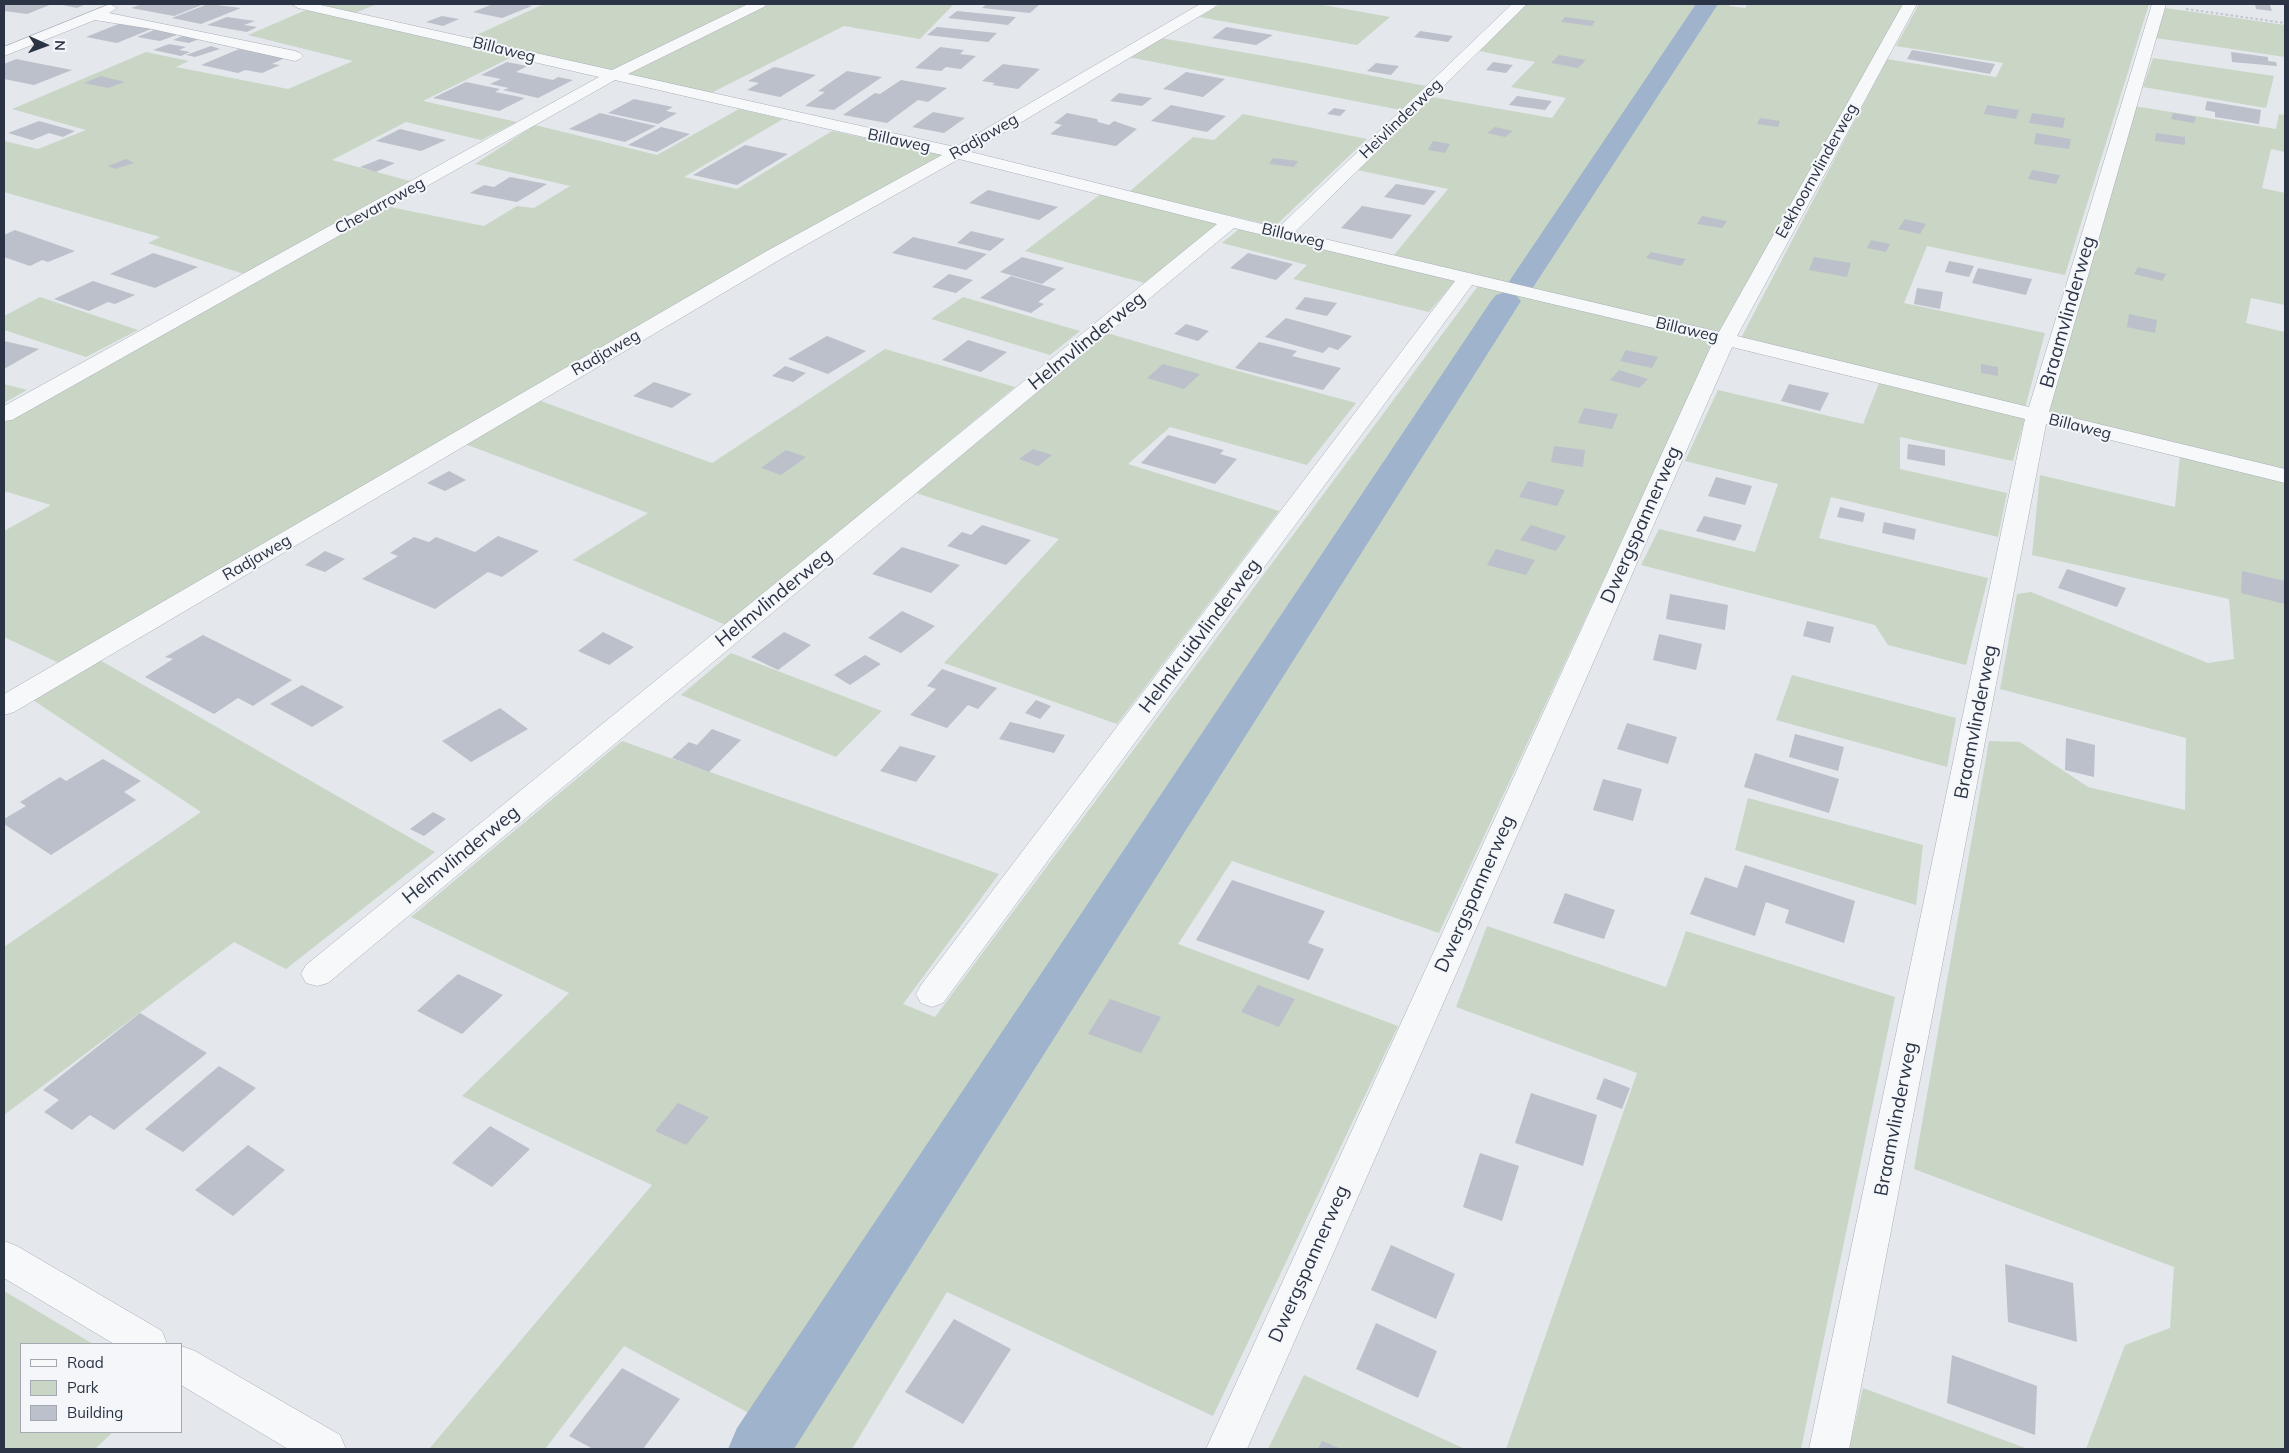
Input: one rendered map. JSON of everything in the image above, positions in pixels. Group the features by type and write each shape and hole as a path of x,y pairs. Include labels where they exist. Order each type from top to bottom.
{"street":[{"path":"4,52 120,4"},
{"name":"Billaweg","path":"298,4 444,35 612,76 957,153 1231,222 1725,339 2285,476"},
{"name":"Chevarroweg","path":"4,415 612,76 759,4"},
{"name":"Radjaweg","path":"4,706 772,256 957,153 1210,4"},
{"name":"Heivlinderweg","path":"1282,234 1520,4"},
{"name":"Eekhoornvlinderweg","path":"1725,339 1910,4"},
{"name":"Braamvlinderweg","path":"1829,1449 2037,416 2158,4"},
{"path":"93,15 152,25 294,56"},
{"name":"Helmvlinderweg","path":"317,974 1231,222"},
{"name":"Helmkruidvlinderweg","path":"932,994 1467,278"},
{"name":"Dwergspannerweg","path":"1226,1449 1725,339"},
{"path":"4,1258 146,1343"},
{"path":"182,1365 326,1449"}],"path":[{"path":"2158,4 2285,23"}],"green space":[{"path":"318,4 377,4 355,13"},
{"path":"544,4 749,4 611,72 470,38"},
{"path":"769,4 954,4 920,39 844,26 711,93 628,74"},
{"path":"1221,4 1318,4 1390,17 1357,45 1199,17"},
{"path":"1526,4 1730,4 1729,6 1745,8 1748,4 1904,4 1719,332 1599,306 1394,255 1448,189 1357,170 1432,97 1552,118 1566,98 1511,87 1535,62 1479,51"},
{"path":"1919,4 2149,4 2065,275 1927,246 1904,303 2045,333 2025,408 1741,338 1887,59 1996,77 2003,63 1896,46"},
{"path":"2165,8 2285,25 2285,57 2156,38"},
{"path":"306,10 512,57 423,101 517,122 481,140 406,122 332,160 410,181 244,274 148,243 160,237 4,192 4,141 38,149 86,130 12,109 146,52 189,61 176,67 288,89 353,61 248,35"},
{"path":"1161,38 1426,86 1401,110 1128,57"},
{"path":"2153,58 2274,76 2266,108 2143,87"},
{"path":"2134,106 2276,129 2279,114 2285,115 2285,152 2271,149 2262,188 2285,193 2285,305 2251,298 2246,323 2285,332 2285,470 2044,413"},
{"path":"739,109 783,119 684,177 737,189 832,131 944,155 59,663 4,637 4,531 51,505 4,491 4,423 390,207 484,226 517,206 534,208 570,186 475,164 535,125 657,155"},
{"path":"1243,114 1367,139 1275,226 1129,192 1193,137 1214,140"},
{"path":"1101,194 1221,223 1145,283 1025,251"},
{"path":"1239,229 1456,280 1429,312 1293,279 1307,265 1222,243"},
{"path":"1478,286 1714,342 1439,933 1232,861 1178,944 1398,1026 1213,1416 947,1292 852,1449 759,1449 773,1426 624,1346 545,1449 429,1449 652,1185 462,1096 569,993 411,917 622,741 999,874 903,1004 935,1017"},
{"path":"40,297 138,330 86,357 4,330 4,316"},
{"path":"963,297 1080,331 1050,355 931,319"},
{"path":"1107,333 1356,403 1307,465 1170,427 1128,464 1279,511 1117,724 944,663 1059,539 916,493"},
{"path":"885,349 1015,387 726,625 573,560 648,513 465,444 538,400 712,463"},
{"path":"1879,383 2025,418 2013,461 1900,437 1900,469 2007,493 1998,537 1831,497 1819,538 1988,578 1966,665 1888,645 1875,625 1641,565 1659,529 1755,552 1778,484 1685,461 1718,390 1863,424"},
{"path":"4,384 27,390 4,403"},
{"path":"2180,455 2285,481 2285,1449 2086,1449 2125,1345 2170,1328 2174,1267 1914,1169 1989,741 2020,742 2088,787 2185,810 2186,738 2000,689 2017,594 2031,592 2208,663 2234,659 2229,599 2032,555 2040,475 2175,507"},
{"path":"731,653 882,711 836,757 681,695"},
{"path":"98,659 435,852 286,969 234,942 4,1115 4,947 201,812 30,698"},
{"path":"1792,675 1956,718 1947,767 1776,720"},
{"path":"1748,798 1923,845 1916,905 1735,850"},
{"path":"1487,926 1666,987 1686,931 1895,997 1801,1449 1506,1449 1637,1073 1456,1007"},
{"path":"4,1291 91,1343 20,1343 20,1433 112,1433 95,1449 4,1449"},
{"path":"1304,1375 1465,1449 1268,1449"},
{"path":"1863,1388 2028,1449 1849,1449"}],"building":[{"path":"4,4 52,4 27,14 4,11"},
{"path":"58,4 86,4 77,8"},
{"path":"142,4 204,4 174,16 131,8"},
{"path":"208,4 241,8 201,24 172,18"},
{"path":"493,4 532,6 502,18 473,12"},
{"path":"987,4 1040,4 1030,13 982,8"},
{"path":"2255,4 2270,5 2272,11 2256,9"},
{"path":"957,11 1016,17 1008,25 948,18"},
{"path":"442,16 459,19 443,26 426,22"},
{"path":"227,17 255,21 244,25 257,27 247,32 207,25"},
{"path":"1565,17 1595,21 1592,26 1561,22"},
{"path":"126,21 156,27 117,43 86,37"},
{"path":"937,27 997,33 988,42 927,35"},
{"path":"1226,27 1273,35 1256,45 1212,38"},
{"path":"159,28 182,33 160,41 137,37"},
{"path":"1420,31 1453,36 1448,42 1414,37"},
{"path":"187,34 204,37 189,43 173,40"},
{"path":"169,44 186,47 179,50 190,52 181,56 153,50"},
{"path":"211,46 220,49 195,57 186,55"},
{"path":"940,47 964,50 960,54 976,56 961,69 946,67 941,71 915,68"},
{"path":"239,49 285,58 272,64 280,65 262,73 245,70 238,73 201,65"},
{"path":"1912,50 1995,64 1990,74 1907,59"},
{"path":"2231,52 2268,57 2268,61 2276,62 2277,66 2232,62"},
{"path":"1559,55 1586,60 1578,68 1551,63"},
{"path":"16,59 72,70 34,85 4,79 4,64"},
{"path":"507,62 527,66 516,72 553,80 558,77 573,80 538,98 503,90 509,88 490,84 501,79 481,75"},
{"path":"1493,62 1513,65 1506,73 1486,70"},
{"path":"1376,63 1399,66 1391,75 1367,71"},
{"path":"1003,64 1040,69 1018,89 992,85 995,83 982,81"},
{"path":"774,67 816,75 780,97 747,90 759,83 748,81"},
{"path":"847,71 882,77 834,110 805,106 825,92 818,91"},
{"path":"1186,72 1225,79 1203,97 1163,89"},
{"path":"101,76 125,82 108,88 84,83"},
{"path":"901,80 947,88 928,102 918,100 887,123 843,115 875,93 880,94"},
{"path":"466,82 500,89 495,92 525,98 499,111 433,98"},
{"path":"1119,93 1152,98 1142,106 1110,101"},
{"path":"1517,96 1552,101 1545,110 1509,105"},
{"path":"634,99 673,107 666,111 677,113 658,124 608,113"},
{"path":"2207,101 2261,110 2259,124 2215,117 2215,112 2205,110"},
{"path":"1171,105 1226,116 1207,132 1151,121"},
{"path":"1987,105 2019,110 2016,119 1984,114"},
{"path":"1334,108 1346,110 1340,116 1327,114"},
{"path":"933,112 965,118 944,133 912,127"},
{"path":"600,113 656,126 625,142 569,129"},
{"path":"1067,113 1097,119 1098,122 1109,125 1114,121 1137,129 1116,146 1050,134 1062,125 1054,123"},
{"path":"2032,113 2065,118 2063,128 2029,123"},
{"path":"2173,113 2196,117 2194,123 2171,119"},
{"path":"1760,118 1780,121 1778,127 1757,124"},
{"path":"39,121 75,131 63,137 49,133 32,140 8,133"},
{"path":"661,127 690,134 657,152 628,145"},
{"path":"1495,127 1513,131 1505,137 1487,133"},
{"path":"400,129 446,140 421,151 376,141"},
{"path":"2036,133 2071,139 2069,149 2034,144"},
{"path":"2156,133 2185,137 2185,145 2155,141"},
{"path":"1433,141 1450,144 1445,153 1428,150"},
{"path":"745,145 788,154 737,185 693,175"},
{"path":"1273,158 1298,161 1294,167 1269,164"},
{"path":"126,159 134,163 115,169 108,166"},
{"path":"380,159 395,163 376,172 360,167"},
{"path":"2032,170 2060,175 2056,184 2028,179"},
{"path":"510,177 547,184 517,202 470,193 484,185 494,187"},
{"path":"1396,184 1436,191 1424,205 1384,197"},
{"path":"988,190 1058,207 1039,220 969,203"},
{"path":"1362,206 1412,215 1392,239 1341,228"},
{"path":"1702,216 1727,221 1722,228 1697,224"},
{"path":"1905,219 1926,224 1920,234 1898,229"},
{"path":"15,230 75,251 48,262 42,260 30,266 4,257 4,235"},
{"path":"971,231 1005,239 990,251 957,243"},
{"path":"913,237 987,254 966,270 892,253"},
{"path":"1871,240 1890,244 1886,252 1867,248"},
{"path":"1651,252 1686,259 1681,266 1646,258"},
{"path":"153,253 198,267 155,288 110,274"},
{"path":"1248,253 1293,264 1276,280 1230,268"},
{"path":"1022,257 1064,268 1042,284 1000,272"},
{"path":"1814,257 1851,263 1847,277 1809,270"},
{"path":"1949,261 1974,266 1969,277 1945,272"},
{"path":"2138,267 2166,274 2162,281 2134,274"},
{"path":"1978,268 2032,279 2026,295 1972,283"},
{"path":"949,274 973,280 956,293 932,287"},
{"path":"1011,276 1056,289 1038,302 1044,304 1031,313 980,298"},
{"path":"93,281 135,295 115,304 108,302 89,311 54,299"},
{"path":"1917,288 1943,292 1940,309 1914,304"},
{"path":"1305,297 1337,303 1327,316 1295,309"},
{"path":"2129,314 2157,320 2155,333 2127,327"},
{"path":"1286,318 1352,336 1338,350 1329,347 1323,353 1265,337"},
{"path":"1186,324 1209,331 1198,341 1174,334"},
{"path":"827,336 866,351 828,374 788,359"},
{"path":"968,340 1007,352 981,372 942,360"},
{"path":"4,341 39,349 4,369"},
{"path":"1259,342 1297,351 1292,356 1341,368 1323,390 1235,368"},
{"path":"1626,350 1658,357 1652,368 1620,361"},
{"path":"1163,364 1200,374 1184,389 1147,378"},
{"path":"1981,364 1998,367 1998,376 1981,373"},
{"path":"785,366 806,373 793,382 772,376"},
{"path":"1619,370 1648,379 1639,388 1610,380"},
{"path":"654,382 692,394 672,408 633,396"},
{"path":"1789,384 1829,393 1820,411 1781,401"},
{"path":"1584,408 1618,414 1612,429 1578,423"},
{"path":"1168,435 1224,450 1220,454 1237,459 1215,484 1141,463"},
{"path":"1908,444 1945,450 1945,466 1907,459"},
{"path":"1554,446 1585,450 1583,467 1551,462"},
{"path":"1033,449 1052,455 1038,466 1019,459"},
{"path":"786,450 806,457 781,475 761,468"},
{"path":"449,471 466,480 445,491 427,483"},
{"path":"1716,477 1752,486 1745,505 1708,496"},
{"path":"1528,481 1565,490 1557,506 1519,497"},
{"path":"1840,507 1865,513 1863,522 1837,517"},
{"path":"1704,516 1742,525 1735,541 1696,531"},
{"path":"1884,522 1916,529 1914,540 1882,533"},
{"path":"982,525 1031,540 1006,565 947,546 962,532 971,535"},
{"path":"1531,525 1566,536 1556,551 1520,540"},
{"path":"498,536 539,551 502,577 488,572 435,609 362,579 398,556 390,553 414,537 429,542 436,537 475,552"},
{"path":"902,547 960,565 931,593 872,574"},
{"path":"1496,549 1535,560 1526,575 1487,565"},
{"path":"325,551 345,559 325,572 305,565"},
{"path":"2067,569 2126,588 2117,607 2058,588"},
{"path":"2242,571 2285,581 2285,604 2241,593"},
{"path":"1670,594 1728,605 1725,630 1666,619"},
{"path":"902,611 935,626 901,653 868,638"},
{"path":"1807,621 1834,627 1830,643 1803,636"},
{"path":"603,632 634,647 609,665 578,651"},
{"path":"784,632 811,645 778,670 751,657"},
{"path":"1659,634 1702,644 1696,670 1653,660"},
{"path":"203,635 292,680 253,706 238,698 214,714 145,677 173,659 165,657"},
{"path":"865,655 881,664 850,685 834,675"},
{"path":"942,669 997,688 978,709 968,705 947,728 910,715 936,689 927,686"},
{"path":"302,685 344,707 312,727 270,704"},
{"path":"1036,700 1051,706 1040,719 1025,713"},
{"path":"500,708 528,729 471,762 442,741"},
{"path":"1010,722 1065,735 1054,753 999,739"},
{"path":"1627,723 1677,737 1668,764 1617,749"},
{"path":"712,729 741,740 709,772 672,758 689,742 697,745"},
{"path":"1795,734 1844,747 1838,771 1789,757"},
{"path":"2066,738 2095,745 2094,777 2065,770"},
{"path":"900,746 936,756 916,782 880,771"},
{"path":"1755,753 1839,779 1829,813 1744,787"},
{"path":"103,759 141,781 124,792 136,800 51,855 4,824 4,819 26,806 20,802 60,777 66,781"},
{"path":"1603,779 1642,789 1633,821 1593,810"},
{"path":"433,812 446,819 424,836 410,829"},
{"path":"1745,865 1855,901 1844,943 1785,923 1789,910 1766,902 1755,936 1690,914 1705,877 1737,888"},
{"path":"1232,880 1325,911 1308,943 1324,949 1309,980 1196,940"},
{"path":"1565,893 1615,910 1604,939 1553,923"},
{"path":"458,974 503,995 462,1034 417,1011"},
{"path":"1258,985 1295,999 1279,1027 1241,1012"},
{"path":"1110,999 1161,1017 1141,1053 1088,1034"},
{"path":"140,1013 207,1053 114,1130 90,1115 72,1130 44,1112 59,1100 43,1090"},
{"path":"219,1066 256,1088 183,1152 145,1129"},
{"path":"1604,1078 1630,1088 1622,1109 1596,1099"},
{"path":"1531,1093 1597,1115 1583,1166 1515,1143"},
{"path":"678,1103 709,1117 686,1145 655,1131"},
{"path":"490,1126 530,1149 492,1187 452,1163"},
{"path":"248,1145 285,1170 233,1216 195,1190"},
{"path":"1480,1153 1519,1166 1502,1221 1463,1207"},
{"path":"1391,1245 1455,1274 1436,1319 1371,1290"},
{"path":"2005,1264 2073,1283 2077,1342 2008,1322"},
{"path":"954,1319 1011,1349 963,1424 905,1392"},
{"path":"1376,1323 1437,1351 1418,1398 1356,1369"},
{"path":"1952,1355 2037,1386 2035,1435 1947,1403"},
{"path":"622,1368 680,1399 643,1449 593,1449 569,1436"},
{"path":"1322,1441 1341,1449 1318,1449"}],"waterway":[{"path":"1522,283 1707,4"},
{"path":"759,1449 1506,301"}]}
